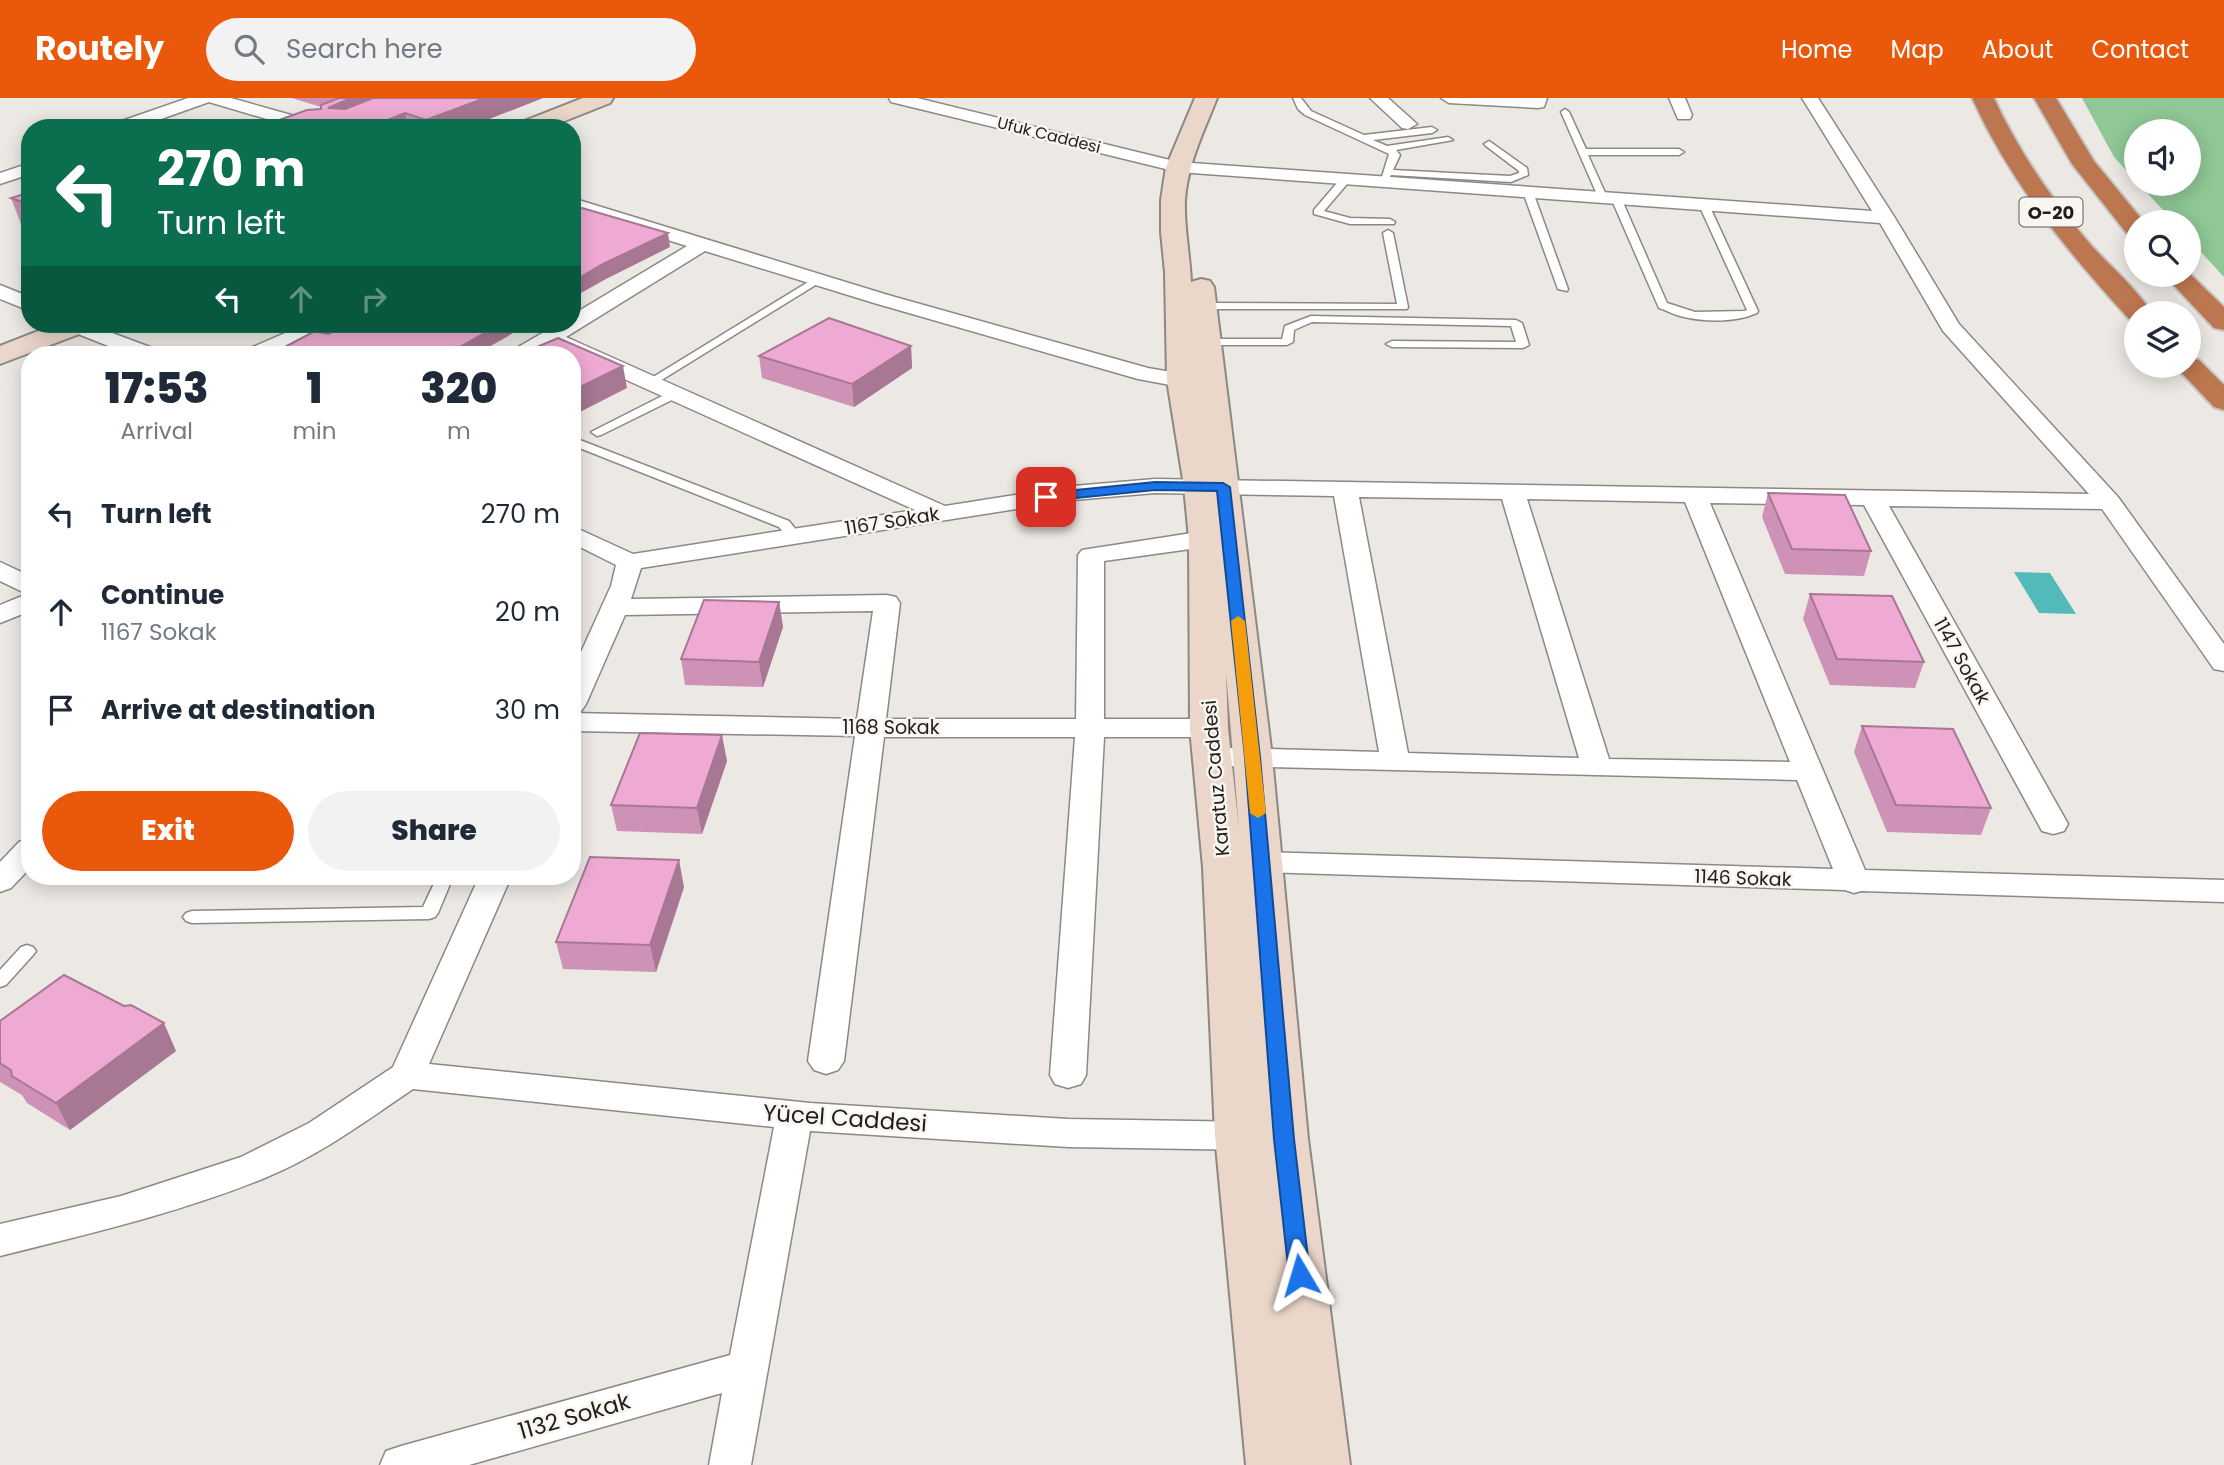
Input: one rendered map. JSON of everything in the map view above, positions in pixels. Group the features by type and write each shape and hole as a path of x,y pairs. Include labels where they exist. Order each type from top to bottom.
{"highway":[{"name":"O-20","path":"1983,98 1991,119 2048,207 2129,301"},
{"name":"O-20","path":"2045,98 2057,123 2084,164 2124,214"},
{"path":"2189,287 2224,322"},
{"path":"2201,378 2224,401"}],"street":[{"name":"Ufuk Caddesi","path":"897,98 1190,168 1343,179 1385,177 1528,192 1886,218"},
{"name":"Karatuz Caddesi","path":"1206,98 1190,168 1173,200 1181,380 1211,487 1225,748 1223,867 1238,1135 1274,1465"},
{"path":"1211,487 1208,342 1195,227 1196,184 1190,168 1224,98"},
{"path":"1378,98 1408,124"},
{"path":"1449,98 1538,103 1539,98"},
{"path":"1677,98 1684,116"},
{"path":"1810,98 1886,218 1950,327 2109,502 2224,663"},
{"path":"167,119 217,99"},
{"path":"149,119 217,99 286,119"},
{"path":"554,119 611,100"},
{"path":"575,119 611,100"},
{"path":"0,169 21,162"},
{"path":"0,179 21,171"},
{"path":"581,208 1133,370 1181,380"},
{"path":"581,319 705,243"},
{"path":"0,291 21,301"},
{"path":"0,340 21,331"},
{"path":"23,346 54,333"},
{"path":"97,333 128,346"},
{"path":"274,346 303,333"},
{"path":"536,346 559,333"},
{"path":"551,338 569,346"},
{"path":"0,356 21,347"},
{"path":"581,351 941,513"},
{"name":"1167 Sokak","path":"629,562 1073,493 1155,486 2109,502"},
{"name":"Karatuz Caddesi","path":"1211,487 1205,539 1225,748 1262,862 1284,1139 1322,1465"},
{"path":"1345,488 1395,761"},
{"path":"1512,491 1597,768"},
{"path":"1694,494 1854,881"},
{"name":"1147 Sokak","path":"1872,497 2053,824"},
{"path":"581,538 629,562 624,586 581,683"},
{"path":"1068,1075 1090,727 1091,555 1205,539"},
{"path":"0,569 21,582"},
{"path":"614,607 887,603 826,1061"},
{"path":"0,615 21,605"},
{"name":"1168 Sokak","path":"581,722 1090,727 1225,748 1395,761 1597,768 1808,771"},
{"path":"0,881 21,859"},
{"name":"1146 Sokak","path":"1262,862 2224,891"},
{"path":"0,1240 121,1211 254,1167 322,1133 407,1075 491,885"},
{"name":"Yücel Caddesi","path":"407,1075 794,1116 1068,1133 1238,1135 1284,1139"},
{"path":"730,1465 794,1116"},
{"name":"1132 Sokak","path":"401,1465 748,1368"}],"lane":[{"path":"1297,98 1308,113 1395,155 1385,177 1511,179 1523,175 1521,168 1489,144"},
{"path":"1565,112 1583,152 1665,306 1671,312 1684,315 1742,316 1753,311 1704,205"},
{"path":"1363,139 1432,130"},
{"path":"1387,149 1448,140"},
{"path":"1583,152 1679,152"},
{"path":"1203,306 1403,307 1389,227 1318,212 1342,184 1343,179"},
{"path":"1528,192 1563,289"},
{"path":"651,382 818,279"},
{"path":"1208,342 1287,342 1289,328 1298,322 1311,319 1516,323 1523,345 1391,344"},
{"path":"597,432 676,393"},
{"path":"581,445 784,524 794,536"},
{"path":"192,917 429,913 441,885"},
{"path":"0,981 27,951"}],"green space":[{"path":"2082,98 2224,98 2224,277 2201,252 2201,210 2163,210 2150,196 2201,196 2201,119 2124,119 2124,168 2114,157"}],"water":[{"path":"2014,572 2050,573 2076,614 2039,613"}],"building":[{"path":"339,98 351,98 328,108 345,109 373,98 485,98 429,119 405,113 390,119 282,119 307,110 321,109 321,105"},
{"path":"21,195 21,202 11,198"},
{"path":"582,208 668,233 581,277"},
{"path":"829,318 911,346 852,384 759,356"},
{"path":"311,333 484,333 462,346 287,346"},
{"path":"558,338 577,346 539,346"},
{"path":"581,348 623,366 581,387"},
{"path":"1768,493 1845,495 1871,551 1792,549"},
{"path":"1810,594 1892,596 1924,662 1837,659"},
{"path":"704,600 779,602 759,662 681,659"},
{"path":"1862,726 1953,729 1991,808 1896,805"},
{"path":"640,733 722,735 697,808 611,805"},
{"path":"590,857 679,860 650,945 556,942"},
{"path":"64,975 164,1023 56,1103 12,1076 11,1070 0,1063 0,1021"}],"slow traffic":[{"path":"1238,621 1258,813"}],"route":[{"path":"1046,497 1155,486 1223,487 1253,757 1284,1139 1300,1275"}]}
